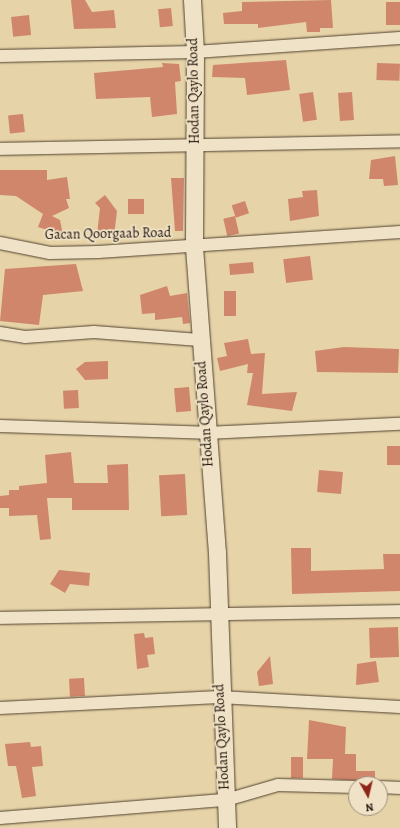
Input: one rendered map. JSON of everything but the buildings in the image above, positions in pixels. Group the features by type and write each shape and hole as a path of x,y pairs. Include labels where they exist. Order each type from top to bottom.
{"street":[{"name":"Hodan Qaylo Road","path":"192,0 195,52 194,247 206,433 216,553 219,697 226,800 226,828"},
{"path":"0,56 195,52 400,38"},
{"path":"0,149 400,141"},
{"name":"Gacan Qoorgaab Road","path":"0,243 50,253 194,247 400,232"},
{"path":"0,333 25,337 94,332 200,340"},
{"path":"0,426 206,433 400,424"},
{"path":"0,618 400,612"},
{"path":"0,708 219,697 258,702 400,707"},
{"path":"0,818 226,800 278,785 348,787"},
{"path":"388,787 400,788"}]}
